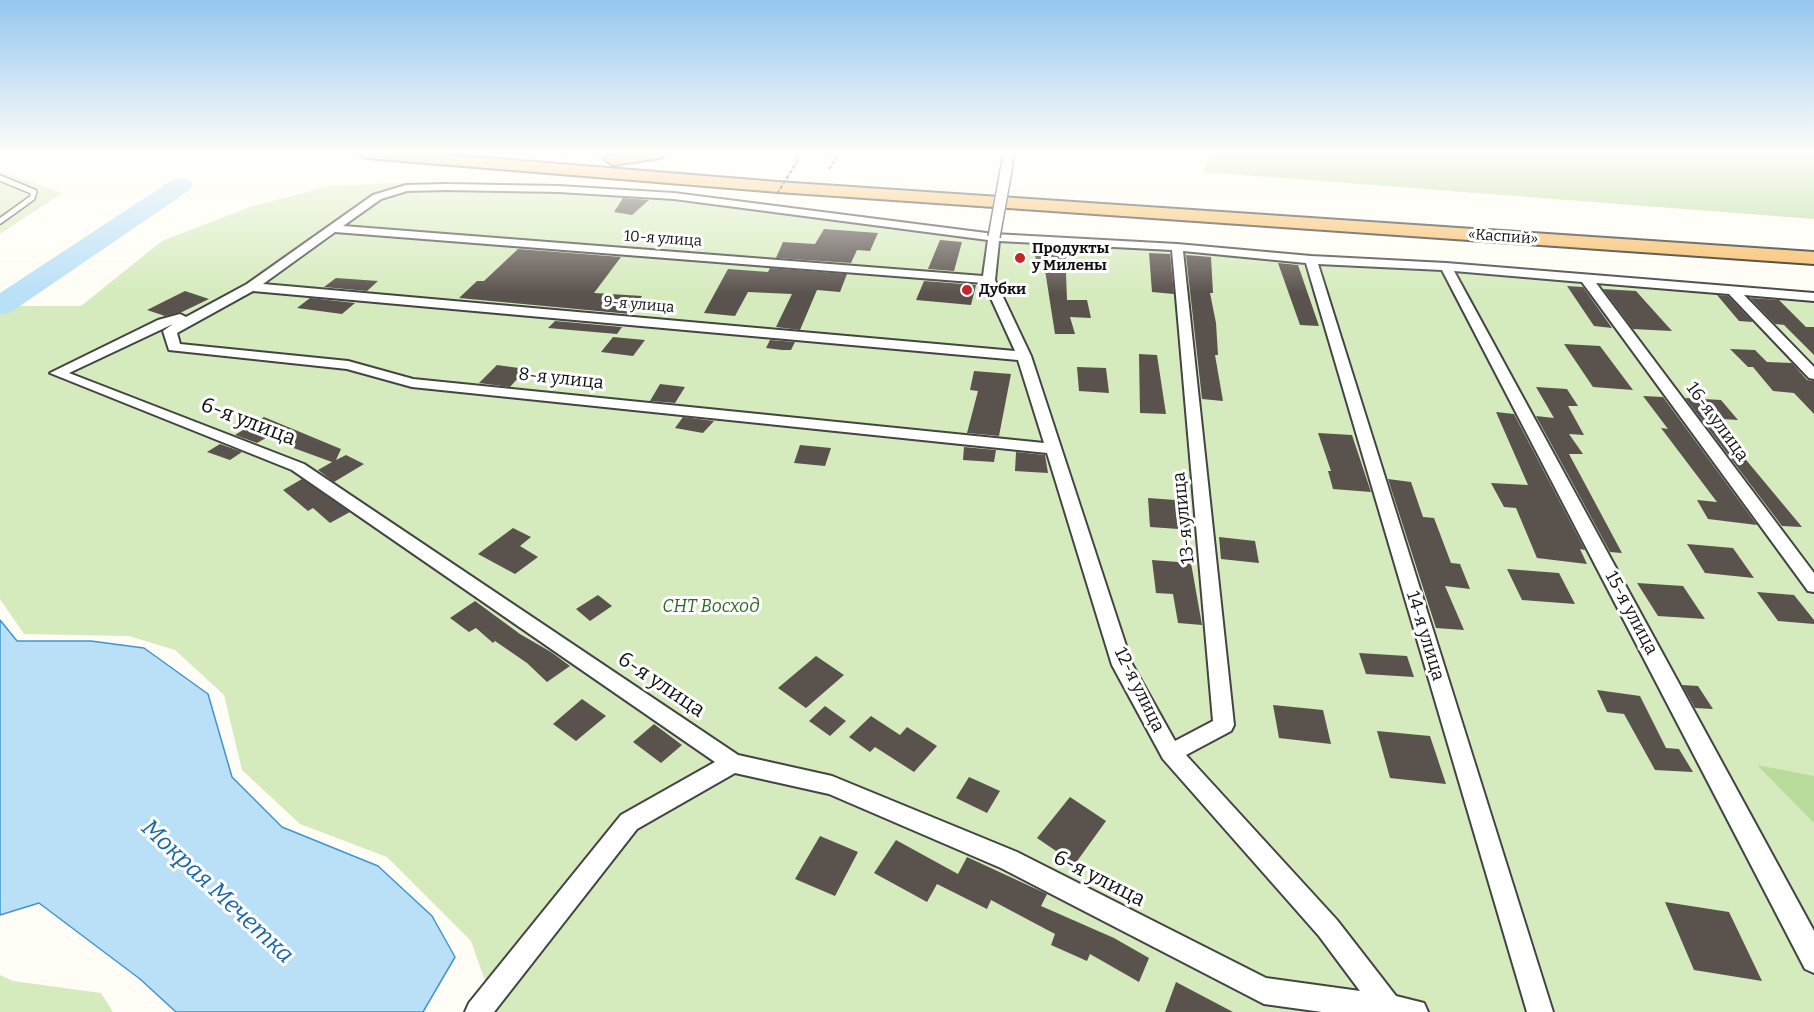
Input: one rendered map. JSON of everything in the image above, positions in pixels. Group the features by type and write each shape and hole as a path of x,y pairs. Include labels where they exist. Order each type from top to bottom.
{"highway":[{"name":"«Каспий»","path":"997,200 1814,258"},
{"name":"«Каспий»","path":"1147,200 1814,244"}],"street":[{"name":"8-я улица","path":"372,200 250,287 200,312 170,331 174,346 348,365 412,383 1053,449"},
{"name":"8-я улица","path":"707,200 994,237 1177,247 1311,260 1446,267 1814,297"},
{"path":"989,280 1001,200"},
{"name":"10-я улица","path":"334,229 989,280"},
{"name":"13-я улица","path":"1171,753 1224,724 1177,247"},
{"name":"14-я улица","path":"1311,260 1540,1012"},
{"name":"15-я улица","path":"1446,267 1806,939 1814,960"},
{"name":"12-я улица","path":"989,280 1024,356 1122,664 1171,753 1328,928 1399,1012"},
{"name":"16-я улица","path":"1588,280 1814,586"},
{"name":"9-я улица","path":"250,287 1024,356"},
{"path":"1734,292 1814,375"},
{"name":"6-я улица","path":"200,312 163,323 57,373 298,467 733,762 832,785 999,856 1264,991 1399,1012"},
{"path":"478,1012 629,822 733,762"}],"lane":[{"path":"0,221 29,200"}],"green space":[{"path":"0,200 51,200 0,234"},
{"name":"СНТ Восход","path":"275,200 725,200 974,234 1814,294 1814,1012 496,1012 471,941 387,857 300,824 242,770 224,695 175,650 129,636 24,634 0,599 0,306 81,306 162,241 250,207"},
{"path":"1570,200 1814,200 1814,219"},
{"path":"1757,765 1814,776 1814,823"},
{"path":"0,975 13,981 101,993 113,1012 0,1012"}],"water":[{"path":"0,620 17,641 91,641 144,648 208,694 232,777 282,827 378,866 432,916 455,957 423,1012 176,1012 140,979 39,903 0,915"}],"building":[{"path":"622,200 649,200 632,215 614,212"},
{"path":"824,229 878,233 870,251 857,250 851,263 776,258 783,242 815,244"},
{"path":"940,240 962,242 954,271 928,269"},
{"path":"1031,245 1065,247 1067,300 1087,300 1091,318 1070,317 1075,334 1055,334 1045,270 1040,270"},
{"path":"518,249 621,257 594,293 642,296 630,314 459,298 477,281 484,281"},
{"path":"1149,253 1170,254 1174,294 1152,292"},
{"path":"1186,255 1211,257 1213,293 1210,293 1216,323 1218,355 1215,355 1223,401 1202,399"},
{"path":"1278,263 1298,265 1319,326 1300,325"},
{"path":"770,268 847,274 840,292 817,290 800,330 776,327 792,294 748,292 735,316 704,313 728,269 768,272"},
{"path":"336,278 378,281 367,291 324,287"},
{"path":"924,281 976,285 971,305 916,300"},
{"path":"1567,286 1583,287 1612,328 1594,326"},
{"path":"1603,289 1636,291 1672,331 1633,329"},
{"path":"185,291 209,299 182,312 165,316 147,310"},
{"path":"1717,295 1728,296 1753,322 1739,321"},
{"path":"310,298 355,303 342,314 297,308"},
{"path":"1750,298 1779,300 1806,327 1814,327 1814,355 1784,325 1795,326 1775,324"},
{"path":"555,321 622,327 617,334 548,328"},
{"path":"613,337 645,340 633,356 601,352"},
{"path":"770,340 795,342 791,350 782,350 766,348"},
{"path":"1564,344 1600,346 1633,390 1593,387"},
{"path":"1730,349 1755,350 1767,362 1792,363 1807,380 1814,381 1814,414 1794,393 1773,391 1753,367 1748,367"},
{"path":"1139,354 1157,355 1166,414 1140,413"},
{"path":"497,365 526,369 510,387 479,383"},
{"path":"1077,367 1106,368 1109,393 1079,391"},
{"path":"974,371 1011,374 999,436 967,433 978,391 970,390"},
{"path":"660,384 685,387 675,403 650,401"},
{"path":"1536,387 1567,389 1578,406 1568,406 1584,435 1569,434 1583,454 1569,454 1622,553 1610,552 1536,416 1554,418"},
{"path":"1643,396 1663,397 1757,525 1708,519 1697,500 1717,502 1661,428 1668,429"},
{"path":"1685,398 1721,400 1738,420 1722,419 1736,438 1727,437 1802,527 1782,526"},
{"path":"1496,412 1514,414 1585,550 1580,549 1587,564 1537,558 1516,508 1504,507 1491,483 1528,485"},
{"path":"264,417 341,449 336,460 346,455 364,464 334,482 318,470 332,462 266,438 257,443 235,435"},
{"path":"683,417 714,421 703,433 675,428"},
{"path":"1318,433 1352,435 1371,492 1333,489 1328,471 1331,471"},
{"path":"220,444 242,452 230,460 207,452"},
{"path":"800,445 831,448 825,466 794,463"},
{"path":"964,447 996,450 994,462 963,460"},
{"path":"1016,452 1045,455 1048,473 1015,471"},
{"path":"302,479 350,512 330,523 313,508 308,511 283,490"},
{"path":"1388,479 1411,482 1423,517 1434,518 1451,563 1460,564 1470,589 1445,586 1464,630 1436,628"},
{"path":"1148,498 1189,501 1193,530 1150,527"},
{"path":"513,528 531,537 520,546 538,557 515,574 478,554"},
{"path":"1219,537 1255,541 1259,563 1221,559"},
{"path":"1687,544 1733,548 1754,578 1705,573"},
{"path":"1152,560 1191,563 1202,625 1178,623 1173,594 1156,593"},
{"path":"1507,569 1559,573 1575,604 1522,600"},
{"path":"1637,583 1683,586 1705,619 1658,616"},
{"path":"1757,592 1794,595 1814,620 1814,624 1778,621"},
{"path":"598,595 612,606 590,621 576,609"},
{"path":"475,601 520,634 570,666 547,682 527,663 495,641 493,643 476,628 469,632 450,618"},
{"path":"1359,653 1407,656 1414,677 1366,674"},
{"path":"816,656 844,675 806,708 778,688"},
{"path":"1682,685 1698,686 1713,709 1695,708"},
{"path":"1597,690 1640,696 1666,748 1679,749 1693,772 1655,770 1624,714 1607,712"},
{"path":"582,699 606,716 576,741 553,724"},
{"path":"1273,705 1323,710 1331,744 1279,738"},
{"path":"825,706 846,721 830,736 809,721"},
{"path":"871,716 900,735 907,727 937,746 914,772 875,747 870,752 849,737"},
{"path":"654,724 682,745 661,763 633,742"},
{"path":"1377,731 1430,736 1446,784 1390,778"},
{"path":"969,777 1000,791 987,813 956,798"},
{"path":"1070,797 1106,821 1075,864 1037,838"},
{"path":"820,836 858,852 835,896 795,879"},
{"path":"896,840 958,874 967,857 1047,894 1041,906 1114,938 1149,958 1139,982 1090,954 1087,961 1051,945 1055,934 991,900 987,909 937,884 927,902 874,873"},
{"path":"1665,902 1729,912 1762,981 1694,970"},
{"path":"1176,982 1233,1012 1165,1012"}],"waterway":[{"name":"Мокрая Мечетка","path":"0,306 158,200"}],"place":[{"name":"Продукты у Милены","path":"1020,258"},
{"name":"Дубки","path":"967,290"}]}
